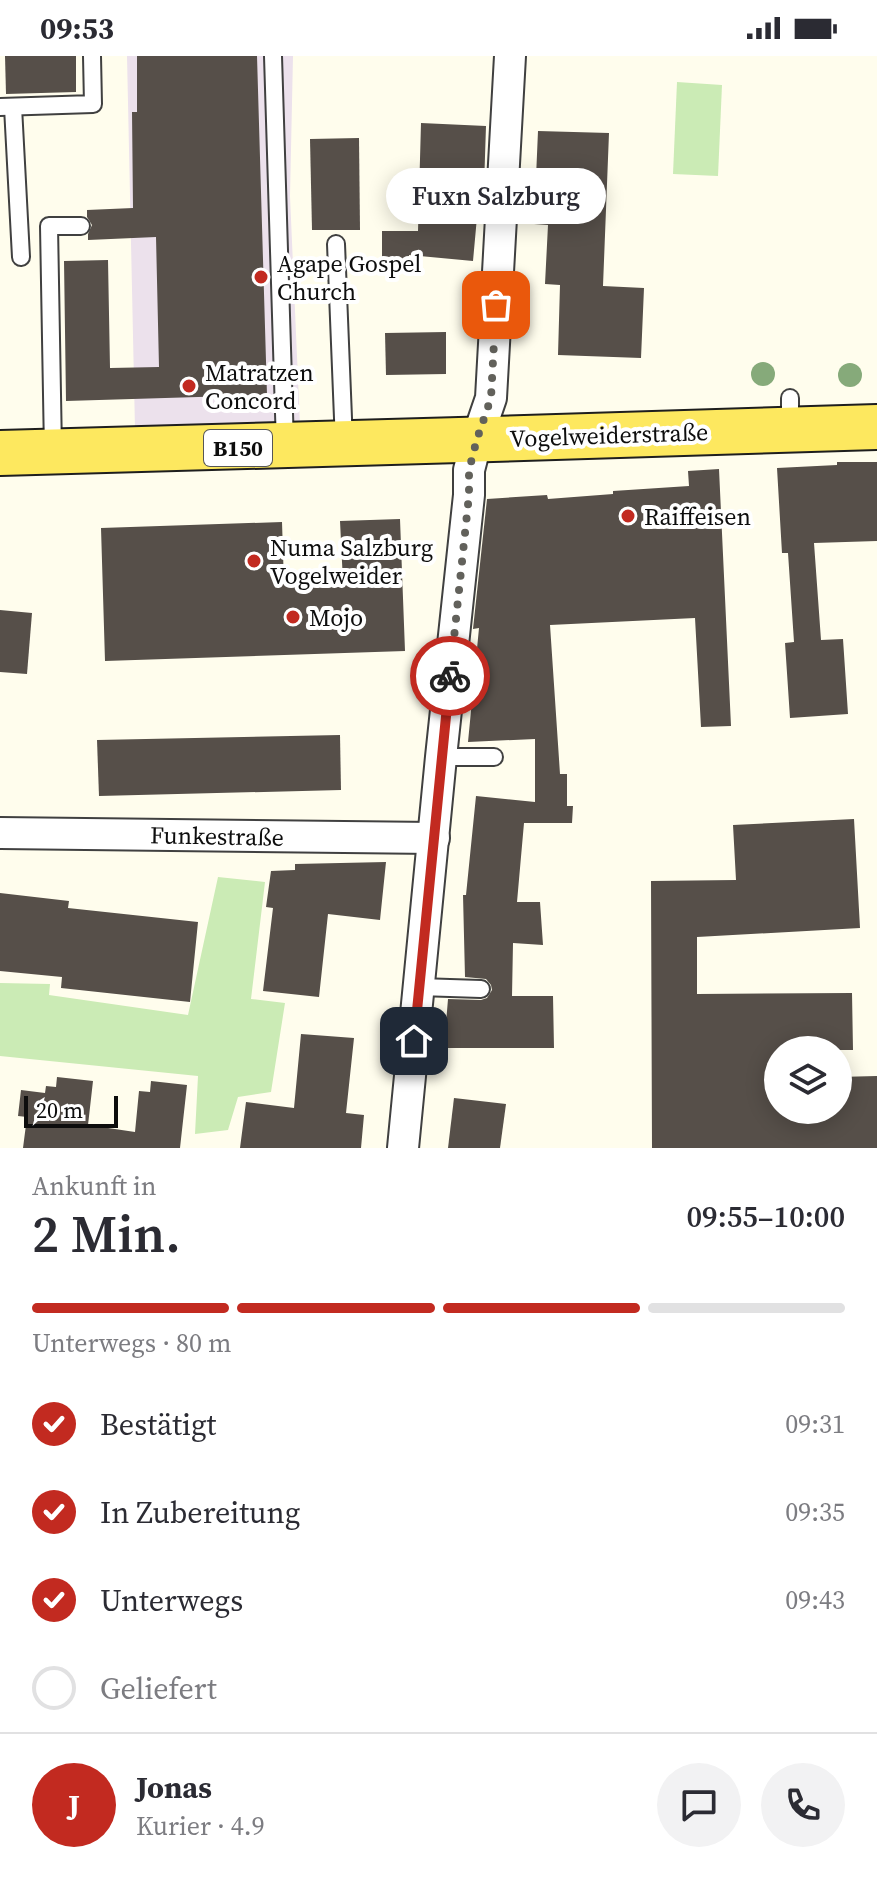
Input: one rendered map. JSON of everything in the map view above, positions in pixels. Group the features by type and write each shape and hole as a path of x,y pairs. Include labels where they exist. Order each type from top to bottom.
{"main road":[{"name":"Vogelweiderstraße","path":"0,453 477,439 790,414 877,427"}],"street":[{"path":"403,1148 469,495 469,470 491,398 510,56"},
{"name":"Funkestraße","path":"0,833 434,838"}],"lane":[{"path":"21,257 6,107 93,104 92,56"},
{"path":"273,56 285,447"},
{"path":"53,452 49,226 81,226"},
{"path":"336,244 344,445"},
{"path":"441,757 494,757"},
{"path":"419,987 481,989"}],"shaded area":[{"path":"127,56 293,56 290,196 300,425 135,429"}],"green space":[{"path":"677,82 722,85 718,176 673,174"},
{"path":"218,877 265,882 251,999 285,1003 271,1092 238,1097 228,1130 195,1134 198,1076 0,1056 0,983 50,984 49,995 188,1015"}],"building":[{"path":"5,56 76,56 76,92 6,94"},
{"path":"137,56 257,56 267,395 66,401 64,261 108,260 110,368 159,367 156,237 88,240 92,225 87,210 133,208 132,112 137,112"},
{"path":"421,123 486,126 483,217 477,217 473,261 409,255 409,259 382,259 382,231 418,231"},
{"path":"538,131 609,133 603,286 644,288 641,358 558,355 560,285 545,284 548,225 534,224"},
{"path":"359,138 360,230 312,230 310,139"},
{"path":"446,332 446,374 386,375 385,333"},
{"path":"837,462 877,462 877,541 814,543 821,640 843,639 848,714 790,718 785,643 794,642 788,553 782,553 777,468 837,465"},
{"path":"719,469 731,726 701,727 695,618 550,625 560,774 567,774 567,806 573,806 572,823 524,823 517,902 540,902 543,945 513,943 512,996 553,996 554,1048 444,1048 448,999 481,1000 487,998 492,990 486,979 465,977 463,895 466,895 476,796 535,802 535,739 468,742 479,628 473,629 487,499 547,495 548,499 689,486 688,471"},
{"path":"400,519 405,651 105,661 101,528 282,522 284,584 343,582 340,521"},
{"path":"0,610 32,613 27,674 0,672"},
{"path":"340,735 341,790 99,796 97,740"},
{"path":"854,819 860,928 697,937 697,994 852,993 853,1050 852,1036 764,1036 764,1124 852,1124 852,1077 877,1076 877,1148 652,1148 651,881 736,880 733,825"},
{"path":"386,862 380,920 328,914 319,997 263,991 273,908 266,907 271,871 295,870 295,864"},
{"path":"0,893 69,901 68,908 198,922 190,1002 61,988 62,977 0,971"},
{"path":"301,1034 354,1038 346,1113 364,1115 361,1148 240,1148 246,1102 294,1108"},
{"path":"57,1077 93,1081 88,1125 135,1132 139,1091 150,1092 151,1081 187,1085 180,1148 23,1148 27,1117 18,1116 21,1090 45,1093 46,1086 56,1087"},
{"path":"454,1098 506,1104 500,1148 448,1148"}],"way so far":[{"path":"450,676 469,470 491,398 496,305"}],"place":[{"name":"Agape Gospel Church","path":"261,277"},
{"name":"Fuxn Salzburg","path":"496,305"},
{"name":"Matratzen Concord","path":"189,386"},
{"name":"Raiffeisen","path":"628,516"},
{"name":"Numa Salzburg Vogelweider","path":"254,561"},
{"name":"Mojo","path":"293,617"}],"route":[{"path":"414,1041 450,676"}]}
